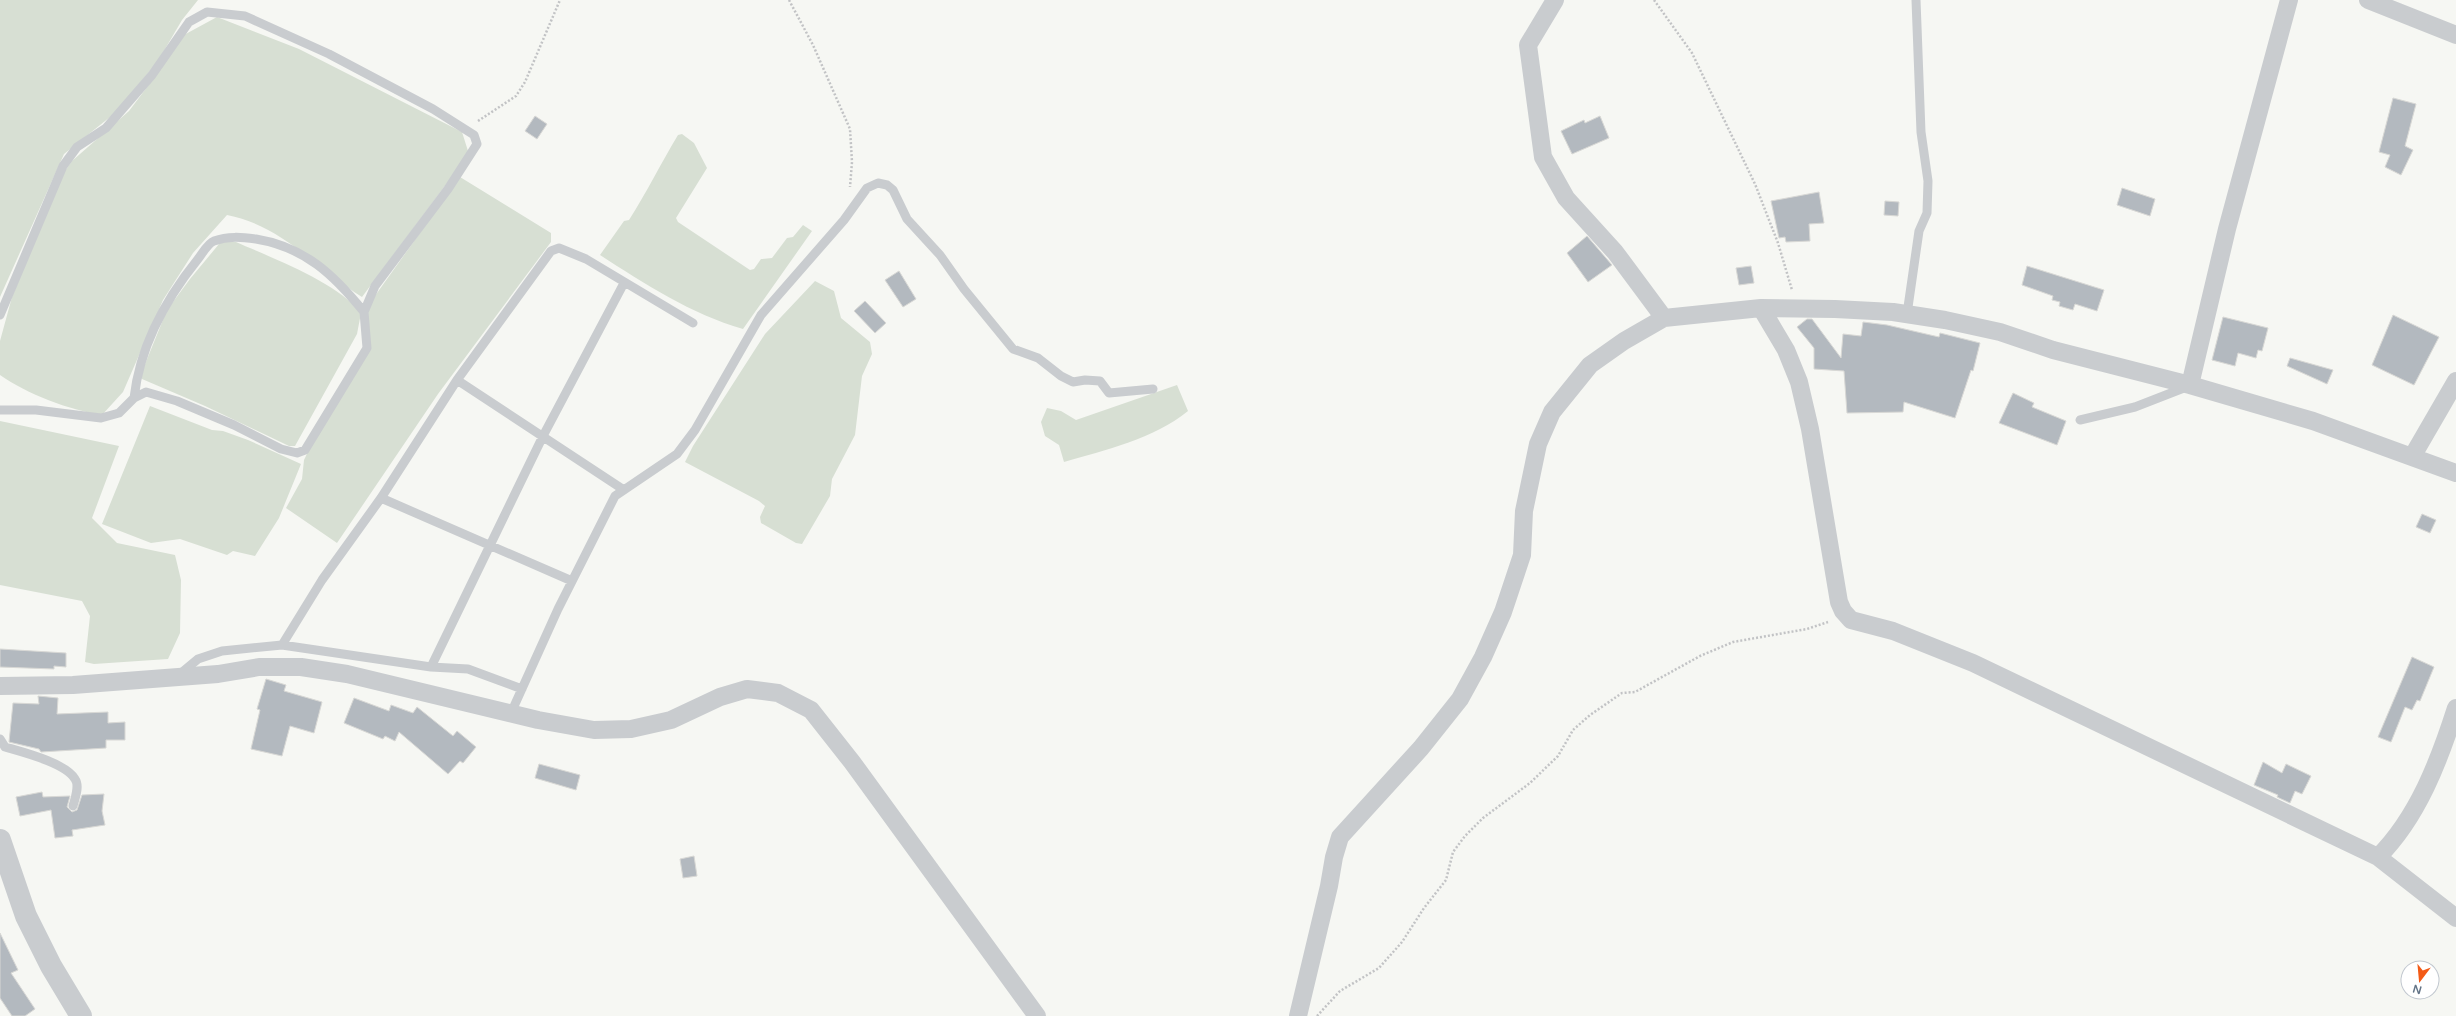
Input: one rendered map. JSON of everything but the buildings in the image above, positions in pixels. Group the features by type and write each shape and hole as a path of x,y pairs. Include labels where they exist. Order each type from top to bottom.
{"street":[{"path":"1555,0 1528,45 1543,157 1566,198 1615,252 1664,318"},
{"path":"2190,386 2248,148 2289,0"},
{"path":"2368,0 2456,35"},
{"path":"1761,308 1786,350 1799,382 1810,429 1839,602 1846,617 1851,620 1892,631 1973,663 2378,857 2456,918"},
{"path":"1298,1016 1330,886 1334,857 1340,837 1415,754 1460,699 1483,658 1503,612 1522,555 1524,511 1538,444 1552,412 1590,365 1624,341 1664,318 1761,308 1834,309 1907,314 2000,332 2053,350 2190,386 2313,421 2456,473"},
{"path":"2412,457 2456,381"},
{"path":"0,686 73,685 218,674 259,667 301,666 347,674 511,713 594,730 631,730 671,720 720,697 747,689 778,693 811,710 852,762 1037,1016"},
{"path":"2378,857 2392,843 2428,785 2441,755 2456,708"},
{"path":"0,840 26,916 51,966 81,1016"}],"lane":[{"path":"1907,314 1919,231 1926,214 1928,181 1921,132 1916,0"},
{"path":"0,315 63,166 77,147 106,128 152,75 189,22 207,12 245,16 329,54 433,109 474,135 477,144 448,189 375,286 364,312 367,348 305,450 297,453 281,449 234,424 177,401 146,392 134,398 119,413 101,418 36,410 0,410"},
{"path":"511,713 572,581 615,496 677,454 695,430 761,315 852,209 868,188 878,183 887,185 893,190 907,219 940,255 964,289 1013,349 1038,358 1061,376 1073,382 1085,380 1100,382 1109,393 1153,389"},
{"path":"134,398 138,371 160,316 179,283 212,242 236,236 273,242 296,250 340,283 364,312"},
{"path":"282,645 322,580 381,498 457,380 550,251 559,248 586,259 692,323"},
{"path":"431,667 544,436 624,282"},
{"path":"457,380 624,490"},
{"path":"2080,420 2135,408 2190,386"},
{"path":"381,498 572,581"},
{"path":"177,677 198,660 222,651 282,645 431,667 468,669 522,689"},
{"path":"0,739 5,747 44,758 70,773 76,779 77,790 73,806"}],"path":[{"path":"474,135 473,125 516,96 525,82 560,0"},
{"path":"789,0 813,44 850,129 852,162 850,189 852,209"},
{"path":"1654,0 1692,53 1755,184 1789,274 1792,289 1791,308"},
{"path":"1317,1016 1340,991 1379,968 1402,942 1424,908 1446,880 1453,852 1465,836 1475,828 1483,818 1530,783 1558,756 1573,730 1590,715 1622,693 1635,692 1700,656 1733,642 1807,629 1846,617"}],"shaded area":[{"path":"0,0 198,0 182,20 158,61 115,113 64,154 0,297"},
{"path":"217,17 299,49 462,132 468,151 459,167 362,297 282,238 265,228 246,220 227,215 193,253 163,300 123,392 102,415 89,413 62,405 23,389 0,375 0,341 12,297 62,175 72,161 129,111 160,70 182,36"},
{"path":"682,134 694,143 707,168 676,218 678,222 750,270 754,269 761,259 772,258 787,238 793,237 803,225 812,231 743,329 724,323 687,307 651,287 600,255 624,221 629,220 678,135"},
{"path":"460,177 551,233 551,242 438,394 337,543 286,508 302,479 304,460 316,435 370,349 367,310 372,300"},
{"path":"226,240 236,242 267,255 320,281 336,291 361,313 357,334 295,446 289,446 205,406 142,379 141,374 167,310 219,244"},
{"path":"815,281 834,291 841,318 870,342 872,354 862,376 855,435 832,479 830,496 802,544 796,543 761,523 760,517 765,506 759,501 685,462 693,446 765,334"},
{"path":"1177,385 1188,411 1175,421 1145,436 1112,448 1064,462 1059,445 1045,436 1041,422 1047,408 1061,411 1076,420"},
{"path":"150,406 212,430 223,431 248,440 301,464 279,518 255,556 233,551 227,555 180,539 151,543 102,524"},
{"path":"0,421 119,446 92,518 117,543 175,555 181,580 180,633 168,659 94,664 85,662 90,616 82,601 0,585"}]}
